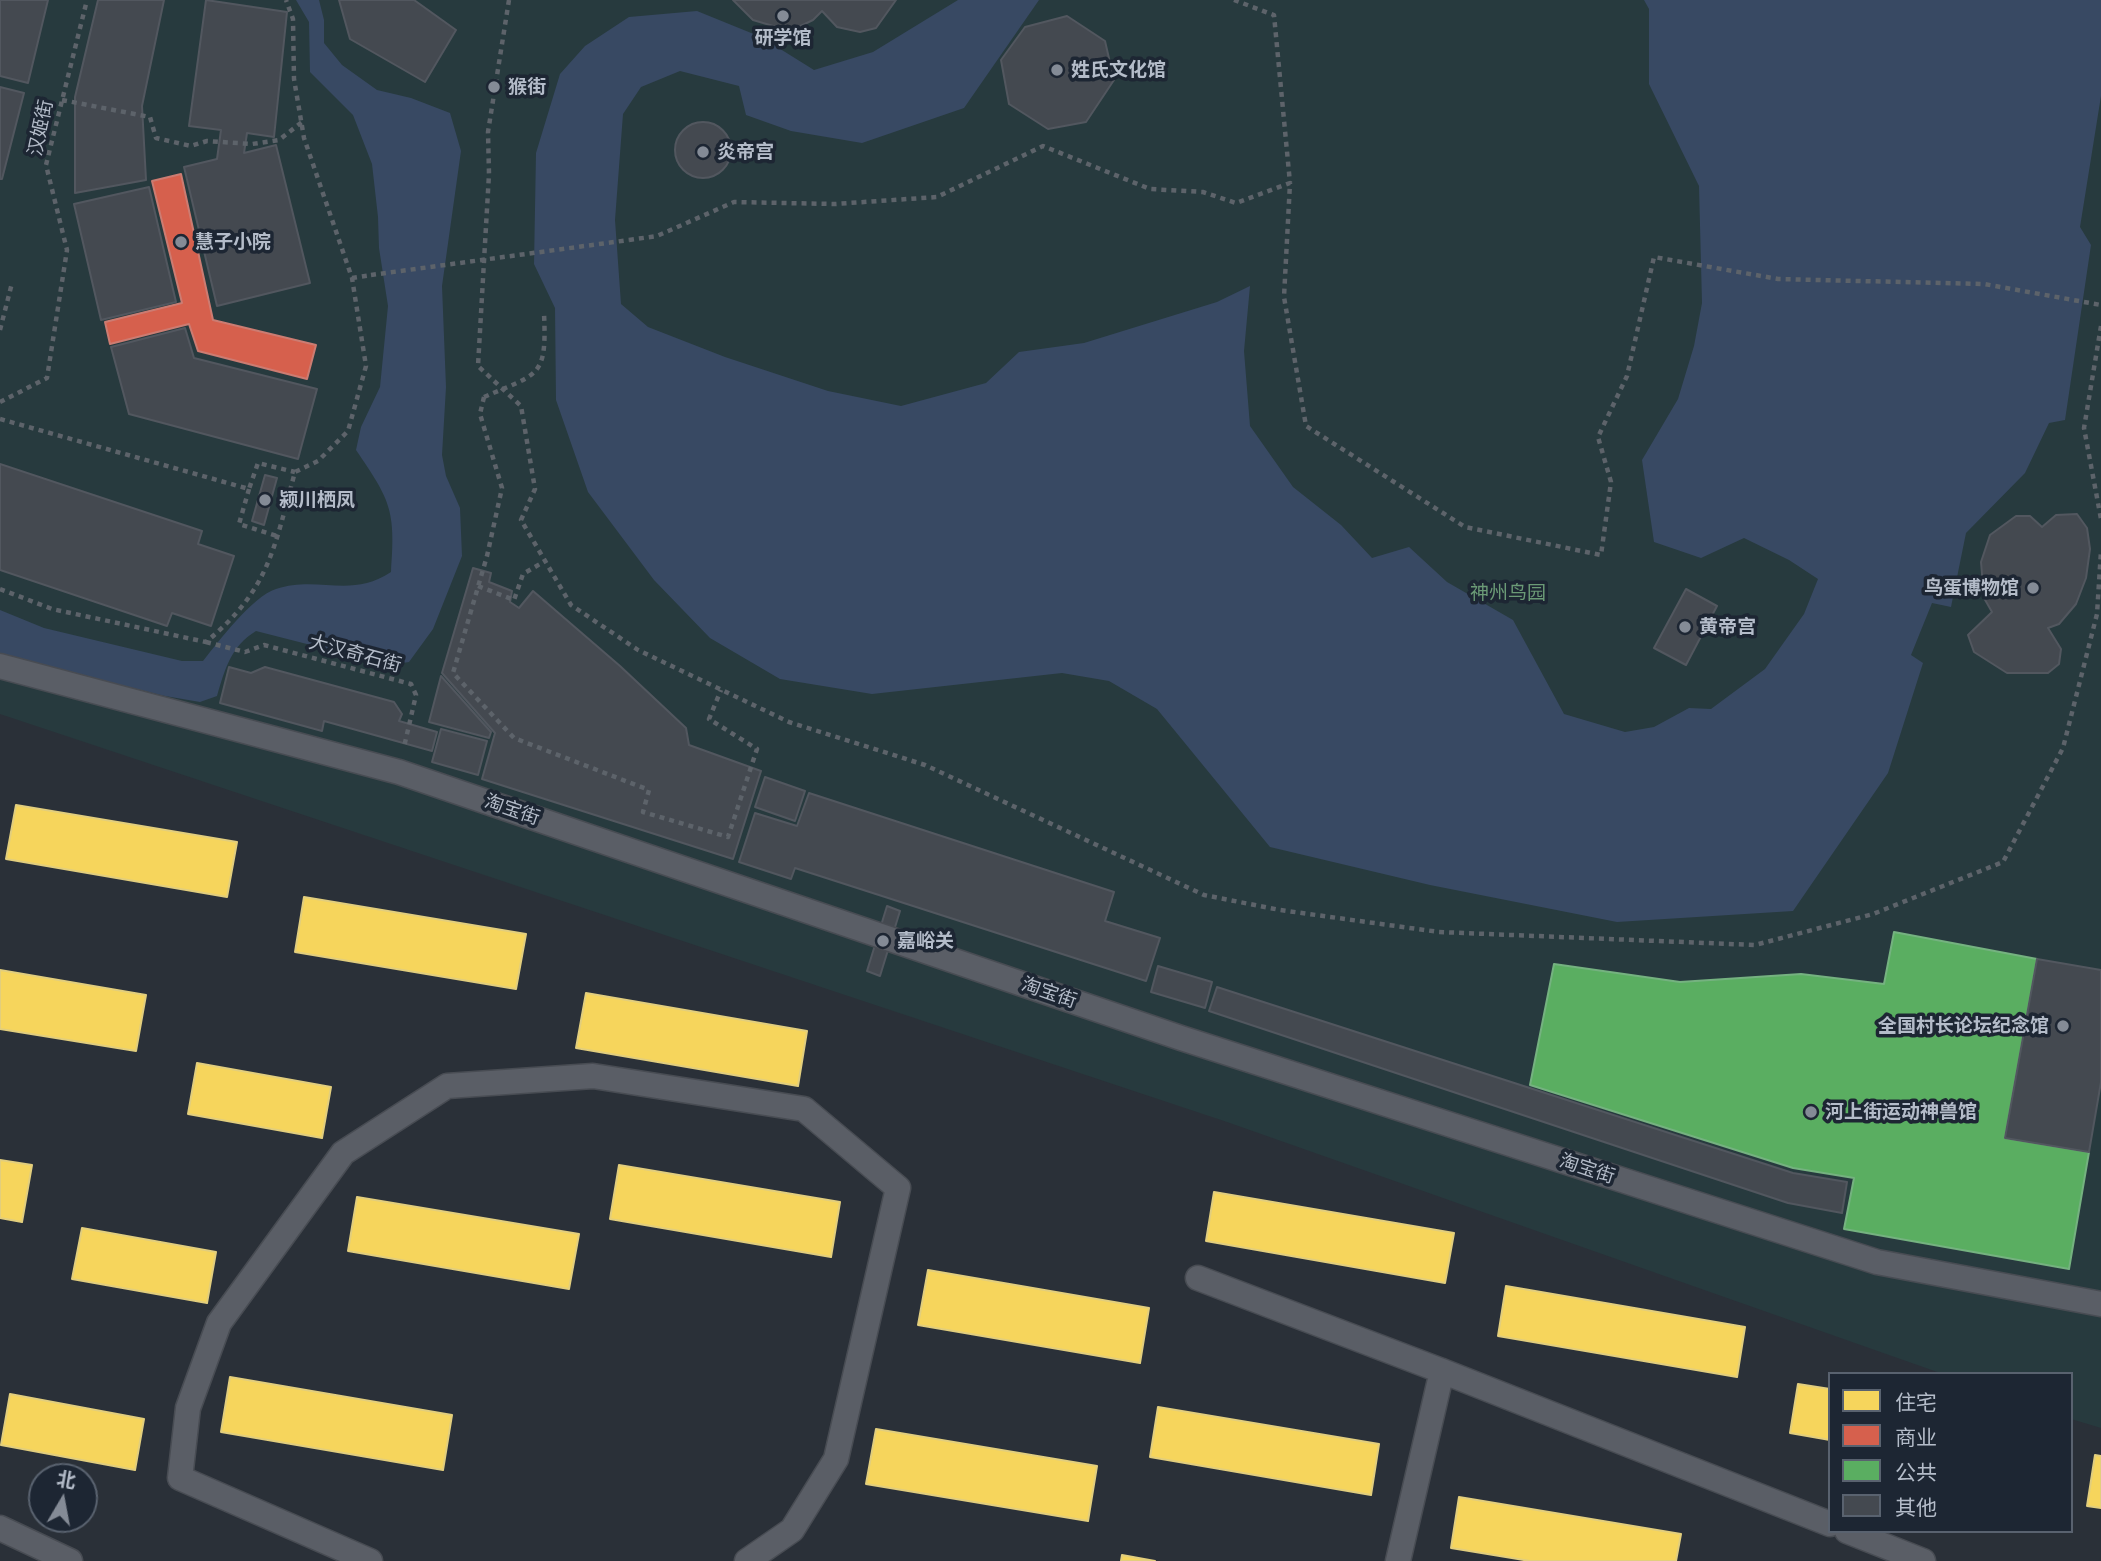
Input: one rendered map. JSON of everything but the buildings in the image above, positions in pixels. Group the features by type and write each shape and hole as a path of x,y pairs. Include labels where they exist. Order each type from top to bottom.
{"street":[{"name":"淘宝街","path":"0,666 398,772 1181,1038 1877,1262 2101,1304"},
{"path":"370,1561 180,1478 188,1408 219,1323 344,1153 447,1086 593,1076 804,1109 898,1188 836,1460 792,1530 747,1561"},
{"path":"1198,1278 1828,1523"},
{"path":"1398,1561 1442,1371"},
{"path":"0,1528 70,1561"},
{"path":"1852,1533 1923,1561"}],"path":[{"name":"汉姬街","path":"0,402 47,378 67,250 46,165 87,0"},
{"path":"277,536 239,524 258,463 295,472 318,461 348,431 366,366 352,278 304,138 294,79 293,19 286,0"},
{"path":"509,0 488,132 489,174 478,366 521,406 535,489 521,520 570,605 638,650 789,722 925,765 1204,895 1280,911 1439,933 1755,945 1873,914 2003,862 2063,748 2097,614 2101,551"},
{"path":"1234,0 1274,15 1290,183 1284,297 1306,426 1465,527 1601,555 1611,481 1598,437 1627,376 1654,257 1778,279 1984,284 2101,305"},
{"path":"62,100 150,117 156,138 191,146 207,141 252,144 279,141 302,122"},
{"path":"352,278 657,236 734,202 835,204 937,197 1043,146 1150,189 1203,191 1236,203 1290,183"},
{"path":"0,330 12,283"},
{"path":"544,313 546,352 533,375 484,397 480,414 502,488 453,673 514,738 649,790 643,812 728,837 757,749 709,719 721,690"},
{"path":"2101,326 2084,428 2101,520"},
{"path":"0,419 249,489"},
{"path":"0,589 52,609 206,642 234,618 258,586 277,536 295,472"},
{"path":"478,586 514,600 523,574 545,561"},
{"name":"大汉奇石街","path":"206,642 245,652 264,645 411,684 416,695 398,772"}],"green space":[{"name":"神州鸟园","path":"0,0 2101,0 2101,1428 2073,1420 2073,1372 1937,1372 1227,1122 0,714"}],"water":[{"path":"296,0 319,0 324,20 324,43 342,65 377,90 411,98 450,113 461,151 442,286 446,387 442,455 446,476 460,508 462,556 433,629 409,662 389,665 256,631 235,651 217,696 200,702 165,696 0,655 0,610 44,628 182,661 203,661 247,610 267,593 291,585 362,584 391,572 392,533 388,506 377,481 356,450 361,427 380,387 388,306 379,248 372,164 353,115 310,72 309,22"},
{"path":"958,0 1039,0 964,108 862,143 791,131 746,115 739,86 680,71 641,87 623,114 615,220 621,304 648,327 725,357 828,391 901,406 986,383 1019,352 1084,343 1217,302 1250,286 1244,351 1250,426 1293,487 1341,525 1372,558 1409,547 1447,582 1513,620 1564,714 1625,732 1654,727 1689,708 1711,709 1765,669 1804,614 1818,579 1789,560 1744,538 1701,558 1654,542 1642,460 1678,399 1694,346 1702,303 1699,186 1649,84 1649,9 1644,0 2101,0 2101,96 2080,227 2091,245 2065,420 2049,423 2025,473 1966,533 1951,607 1932,603 1911,655 1923,663 1888,773 1793,911 1617,922 1430,885 1270,847 1157,709 1109,681 1062,673 872,694 780,679 710,638 654,580 588,492 556,400 555,308 534,264 536,153 560,74 585,46 629,17 697,11 761,37 814,70 873,52"}],"place":[{"name":"研学馆","path":"783,16"},
{"name":"姓氏文化馆","path":"1057,70"},
{"name":"猴街","path":"494,87"},
{"name":"炎帝宫","path":"703,152"},
{"name":"慧子小院","path":"181,242"},
{"name":"颍川栖凤","path":"265,500"},
{"name":"鸟蛋博物馆","path":"2033,588"},
{"name":"黄帝宫","path":"1685,627"},
{"name":"嘉峪关","path":"883,941"},
{"name":"全国村长论坛纪念馆","path":"2063,1026"},
{"name":"河上街运动神兽馆","path":"1811,1112"}]}
